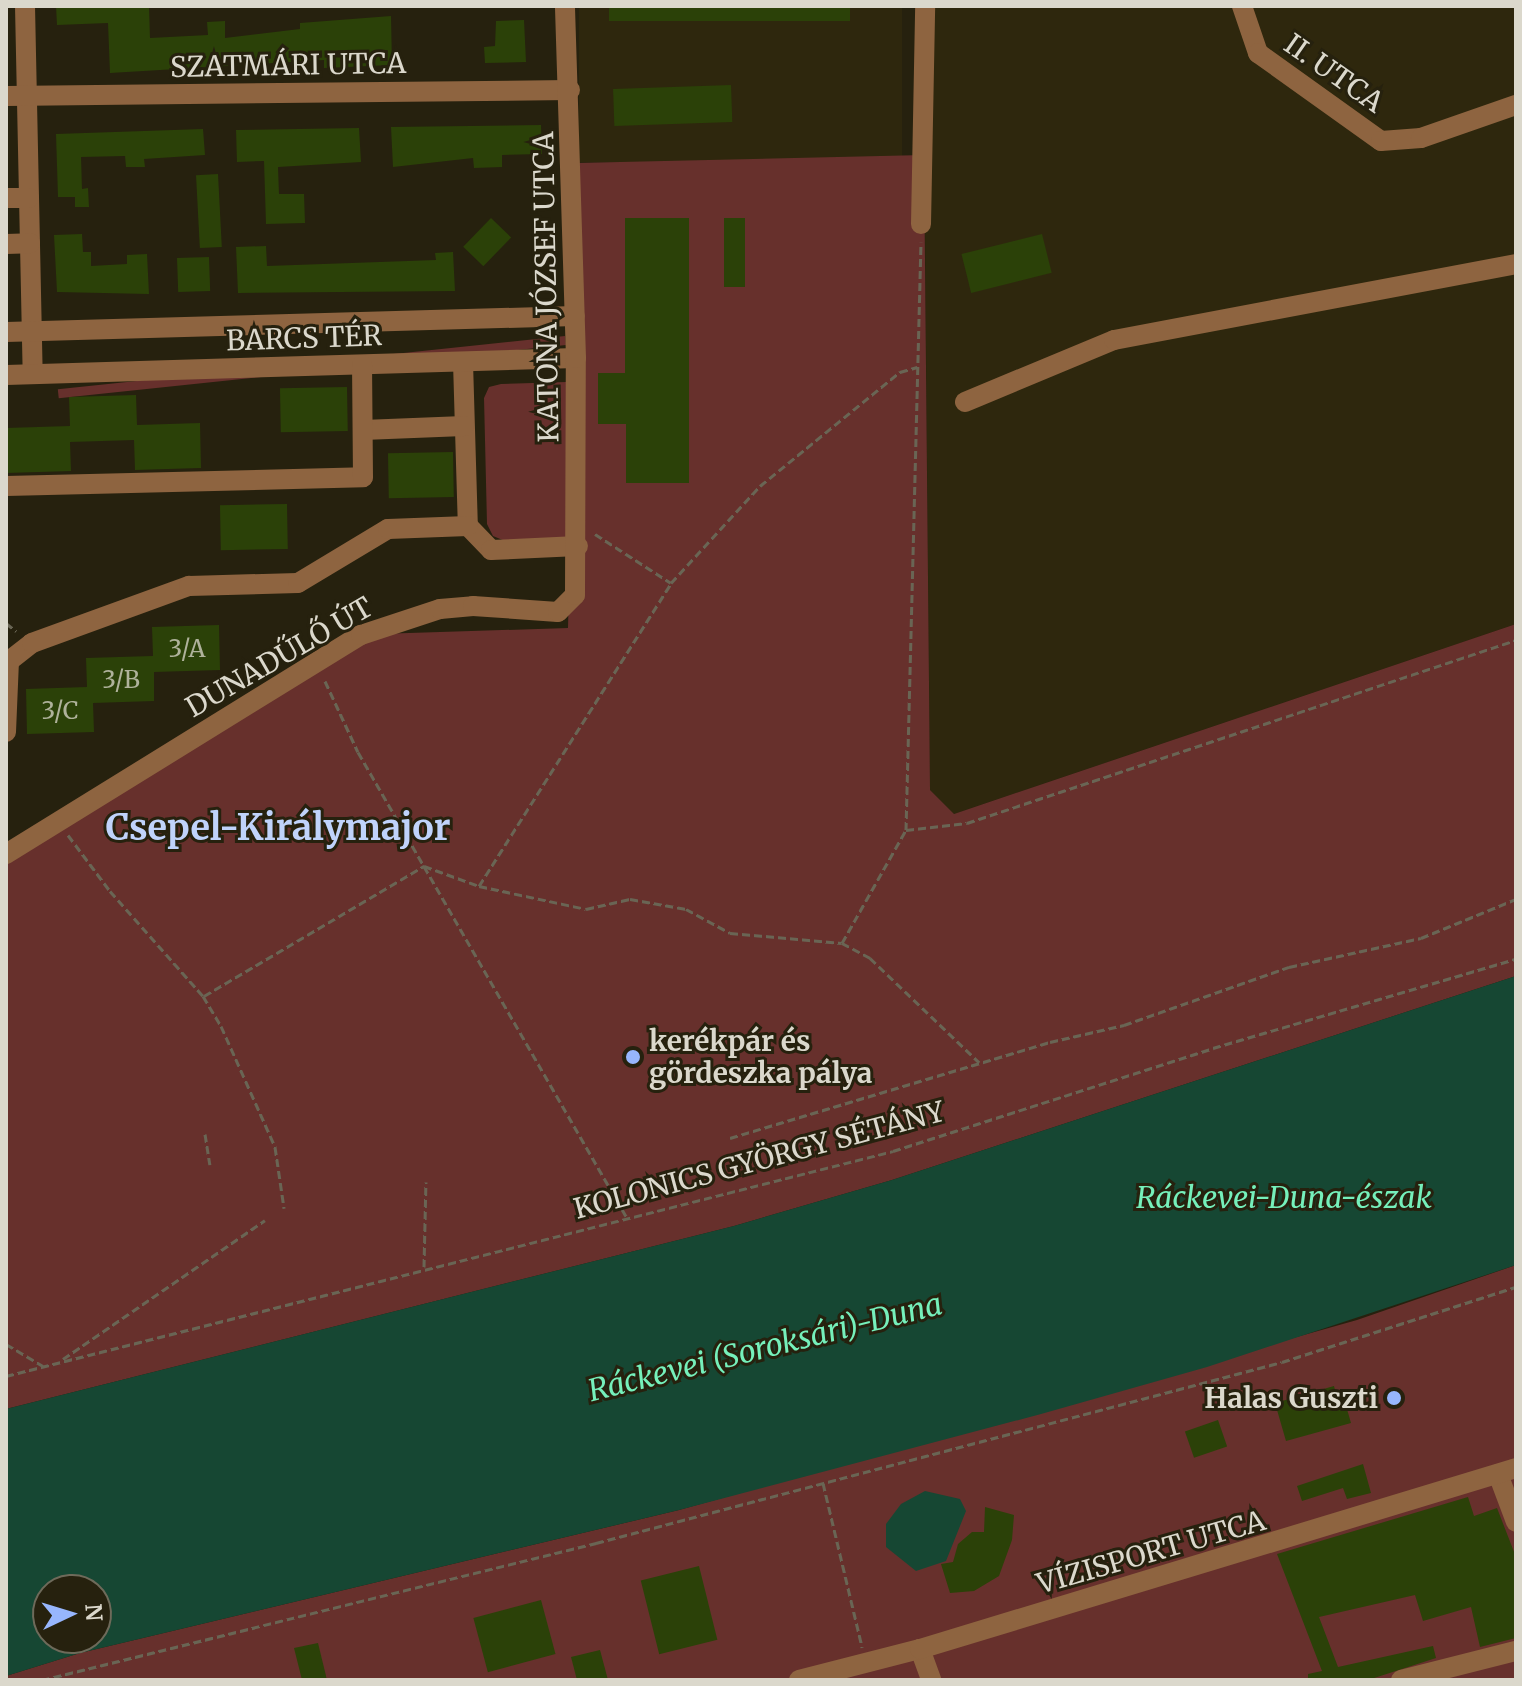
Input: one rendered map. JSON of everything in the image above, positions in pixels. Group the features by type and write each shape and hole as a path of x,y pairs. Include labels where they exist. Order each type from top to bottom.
{"street":[{"path":"25,6 16,96 29,198 33,374"},
{"name":"KATONA JÓZSEF UTCA","path":"565,6 576,358 577,568"},
{"path":"921,224 925,6"},
{"name":"II. UTCA","path":"1242,6 1258,53 1381,141 1421,138 1516,105"},
{"name":"SZATMÁRI UTCA","path":"16,96 570,90"},
{"path":"6,198 29,198"},
{"path":"6,244 30,243"},
{"path":"965,402 1114,340 1516,264"},
{"name":"BARCS TÉR","path":"6,332 575,316"},
{"name":"BARCS TÉR","path":"6,375 576,358"},
{"path":"463,362 468,526 491,550 578,546"},
{"path":"6,486 363,477 362,365"},
{"path":"363,430 464,426"},
{"path":"6,732 9,661 32,643 189,586 298,583 388,529 468,526"},
{"name":"DUNADŰLŐ ÚT","path":"6,854 316,663 386,624 440,609 473,606 558,612 575,595 577,568"},
{"path":"1507,1471 1516,1522"},
{"name":"VÍZISPORT UTCA","path":"799,1680 920,1649 1507,1471"},
{"path":"920,1649 931,1680"},
{"path":"1401,1680 1516,1651"}],"path":[{"path":"842,943 906,830 921,224"},
{"path":"479,886 671,583 760,486 900,372 917,367"},
{"path":"577,518 671,583"},
{"path":"906,830 967,823 1516,640"},
{"path":"316,663 358,752 626,1216"},
{"path":"59,822 110,891 203,996 264,1118 275,1147 284,1208"},
{"path":"424,866 479,886 586,909 630,899 686,909 730,933 842,943 870,958 979,1062"},
{"path":"203,996 424,866"},
{"path":"730,1138 979,1062 1124,1025 1289,967 1421,938 1516,899"},
{"name":"KOLONICS GYÖRGY SÉTÁNY","path":"6,1376 424,1267 626,1216 695,1204 893,1151 1213,1048 1516,959"},
{"path":"205,1134 210,1165"},
{"path":"424,1267 426,1182"},
{"path":"61,1362 265,1220"},
{"path":"42,1680 823,1483 1282,1362 1516,1287"},
{"path":"6,1344 43,1366"},
{"path":"823,1483 866,1663"}],"shaded area":[{"path":"579,6 902,6 902,162 579,162"},
{"path":"923,6 1516,6 1516,624 954,814 930,790"},
{"path":"924,155 930,790 954,814 1516,624 1516,976 892,1180 734,1226 6,1409 6,846 347,635 568,628 570,540 505,541 493,536 487,524 484,398 489,387 501,384 566,382 569,527 576,163"},
{"path":"565,336 566,345 59,398 58,389"},
{"path":"1516,1265 1516,1680 6,1680 6,1676 77,1654 112,1654 112,1645 679,1510 1357,1320"}],"water":[{"name":"Ráckevei-Duna-észak","path":"1516,976 1516,1265 1207,1367 1041,1414 679,1510 112,1645 112,1574 32,1574 32,1654 77,1654 6,1676 6,1409 734,1226 892,1180"},
{"path":"925,1491 960,1499 966,1511 946,1561 916,1571 886,1547 886,1524 901,1504"}],"building":[{"path":"56,6 149,6 150,38 208,35 207,22 225,21 225,38 300,29 300,23 391,16 392,65 324,68 324,60 110,73 108,23 57,25"},
{"path":"609,6 850,6 850,21 609,21"},
{"path":"524,20 526,62 485,63 484,47 495,46 496,21"},
{"path":"731,85 732,122 614,126 613,89"},
{"path":"541,125 542,154 502,155 502,167 474,168 473,158 393,167 391,127"},
{"path":"359,128 361,162 278,167 279,194 304,194 305,223 266,224 264,161 237,162 236,130"},
{"path":"203,129 205,155 144,159 145,167 126,167 125,156 81,157 82,189 88,188 89,207 75,207 75,197 58,197 56,134"},
{"path":"218,174 222,247 200,248 196,175"},
{"path":"491,218 511,237 483,266 463,247"},
{"path":"625,218 689,218 689,483 626,483 626,424 598,424 598,373 625,373"},
{"path":"724,218 745,218 745,287 724,287"},
{"path":"82,234 83,252 91,252 91,266 127,264 127,255 147,254 149,294 57,292 54,235"},
{"path":"1042,234 1052,273 971,293 961,254"},
{"path":"266,246 267,266 436,260 435,253 453,252 455,291 238,293 236,247"},
{"path":"209,257 210,291 178,292 177,258"},
{"path":"347,387 348,431 281,432 280,388"},
{"path":"136,395 137,425 200,423 201,468 135,470 134,440 70,442 71,471 6,473 6,428 70,426 69,397"},
{"path":"453,452 454,497 389,498 388,453"},
{"path":"287,504 288,549 221,550 220,505"},
{"path":"219,625 220,670 154,672 154,701 93,703 94,732 27,734 26,689 87,687 86,658 153,656 152,627"},
{"path":"1334,1386 1336,1394 1342,1392 1351,1423 1286,1441 1275,1403"},
{"path":"1218,1420 1227,1446 1194,1458 1185,1431"},
{"path":"1363,1464 1371,1493 1347,1499 1343,1488 1302,1501 1297,1486"},
{"path":"1468,1497 1474,1516 1497,1508 1516,1557 1516,1638 1480,1647 1471,1607 1423,1621 1415,1595 1319,1617 1338,1667 1433,1646 1436,1658 1368,1680 1308,1680 1308,1674 1322,1671 1277,1554"},
{"path":"985,1507 1014,1515 1012,1540 999,1576 974,1591 950,1593 941,1564 953,1562 958,1544 972,1532 984,1532"},
{"path":"699,1566 717,1640 659,1654 641,1581"},
{"path":"541,1600 555,1654 488,1672 473,1618"},
{"path":"318,1643 327,1680 302,1680 294,1648"},
{"path":"600,1650 608,1680 577,1680 571,1657"}],"place":[{"name":"kerékpár és gördeszka pálya","path":"633,1057"},
{"name":"Halas Guszti","path":"1394,1398"}],"district":[{"name":"Csepel-Királymajor","path":"278,828"}],"water label":[{"name":"Ráckevei (Soroksári)-Duna","path":"765,1347"}]}
